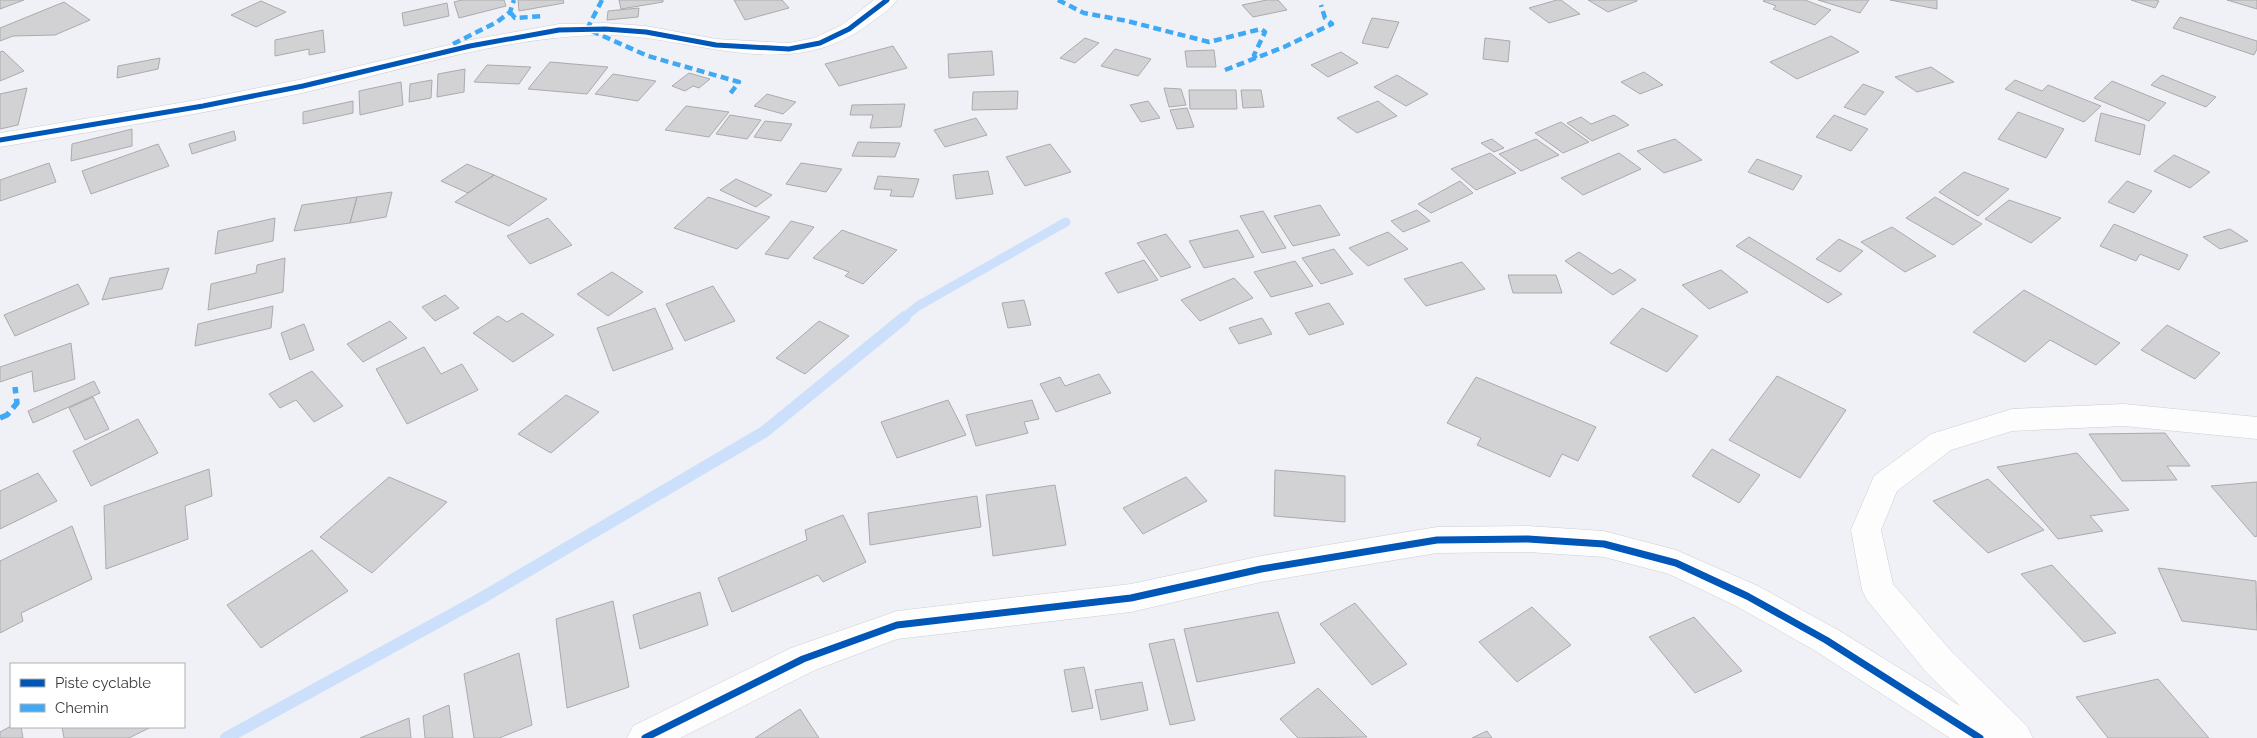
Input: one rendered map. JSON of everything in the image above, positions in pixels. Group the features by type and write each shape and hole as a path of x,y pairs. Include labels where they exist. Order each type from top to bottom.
{"street":[{"path":"0,140 203,106 303,86 470,46 559,30 605,29 646,32 716,45 789,49 820,43 849,29 887,0"},
{"path":"2015,738 1939,662 1878,590 1866,530 1885,484 1941,442 2012,420 2124,415 2257,428"},
{"path":"645,738 802,660 897,625 1130,598 1261,569 1438,540 1528,539 1604,544 1676,563 1747,596 1826,640 1980,738"}],"building":[{"path":"0,0 24,0 0,9"},
{"path":"462,0 504,0 506,6 459,18 454,2"},
{"path":"518,0 563,0 564,3 519,11"},
{"path":"619,0 663,0 663,2 621,9"},
{"path":"734,0 782,0 789,8 745,20"},
{"path":"1267,0 1278,0 1287,10 1253,17 1242,5"},
{"path":"1561,0 1580,14 1549,23 1529,8"},
{"path":"1588,0 1637,0 1637,1 1608,12"},
{"path":"1764,0 1805,0 1831,10 1815,25 1773,9 1776,6"},
{"path":"1818,0 1869,0 1860,13"},
{"path":"1890,0 1937,0 1937,9"},
{"path":"2131,0 2155,0 2159,1 2155,8"},
{"path":"2227,0 2257,0 2257,9"},
{"path":"261,1 286,12 256,27 231,15"},
{"path":"64,2 90,20 55,35 13,36 0,41 0,28"},
{"path":"447,3 449,16 404,26 402,13"},
{"path":"639,8 638,17 607,20 608,11"},
{"path":"2180,17 2257,41 2257,49 2254,55 2173,28"},
{"path":"1372,18 1399,22 1388,48 1362,43"},
{"path":"323,30 325,52 309,55 309,49 275,56 275,40"},
{"path":"1831,36 1859,52 1797,79 1770,62"},
{"path":"1085,38 1099,43 1075,63 1060,58"},
{"path":"1485,38 1510,41 1508,62 1483,59"},
{"path":"893,46 907,68 839,86 825,64"},
{"path":"1115,49 1151,59 1138,76 1101,66"},
{"path":"1214,50 1216,67 1187,67 1185,51"},
{"path":"3,51 24,71 0,81 0,52"},
{"path":"992,51 994,75 949,78 948,54"},
{"path":"1341,52 1358,63 1328,77 1311,65"},
{"path":"160,58 158,69 117,78 118,66"},
{"path":"550,62 608,67 587,94 528,89"},
{"path":"487,65 531,67 519,84 474,82"},
{"path":"1931,67 1954,82 1917,92 1895,77"},
{"path":"465,69 464,92 437,97 438,74"},
{"path":"1644,72 1663,85 1640,94 1621,82"},
{"path":"689,73 710,79 699,88 693,86 685,91 672,86"},
{"path":"613,74 656,81 638,101 595,94"},
{"path":"1397,75 1428,94 1406,106 1374,87"},
{"path":"2162,75 2216,97 2206,107 2151,85"},
{"path":"432,80 431,98 409,102 410,84"},
{"path":"2015,80 2042,91 2048,85 2101,106 2084,122 2005,89"},
{"path":"2112,81 2166,103 2149,121 2094,98"},
{"path":"401,82 403,105 360,115 359,91"},
{"path":"1863,84 1884,92 1865,115 1844,107"},
{"path":"27,88 18,125 0,129 0,94"},
{"path":"1164,88 1181,89 1186,105 1169,107"},
{"path":"1189,90 1236,90 1237,109 1190,109"},
{"path":"1241,90 1261,90 1264,107 1243,108"},
{"path":"1018,91 1017,109 972,110 973,92"},
{"path":"767,94 796,102 783,114 754,106"},
{"path":"353,101 353,113 303,124 303,112"},
{"path":"1148,101 1160,118 1141,122 1130,105"},
{"path":"1378,101 1397,116 1357,133 1337,118"},
{"path":"905,104 901,127 870,128 873,115 850,115 852,105"},
{"path":"686,106 729,112 709,137 665,130"},
{"path":"1187,108 1194,127 1177,129 1170,110"},
{"path":"2018,112 2064,129 2046,158 1998,139"},
{"path":"2101,113 2145,125 2140,155 2095,141"},
{"path":"730,115 761,120 747,139 716,134"},
{"path":"1614,115 1629,125 1592,141 1567,123 1581,117 1591,124"},
{"path":"1834,115 1868,129 1851,151 1816,137"},
{"path":"976,118 987,135 945,147 934,130"},
{"path":"765,121 792,124 781,141 754,137"},
{"path":"1561,122 1589,142 1563,153 1535,133"},
{"path":"132,129 132,146 71,161 72,144"},
{"path":"234,131 236,140 192,154 189,144"},
{"path":"1492,139 1504,148 1494,152 1481,143"},
{"path":"1536,139 1559,155 1521,171 1499,154"},
{"path":"1675,139 1702,160 1664,173 1637,151"},
{"path":"858,142 900,143 895,157 852,156"},
{"path":"158,144 169,166 91,194 82,171"},
{"path":"1050,144 1071,172 1025,186 1006,157"},
{"path":"1490,153 1516,173 1476,190 1451,169"},
{"path":"1619,153 1641,169 1583,195 1561,178"},
{"path":"2174,155 2210,172 2190,188 2154,171"},
{"path":"1757,159 1802,176 1793,190 1748,172"},
{"path":"49,163 56,182 0,201 0,180"},
{"path":"801,163 842,169 826,192 786,184"},
{"path":"467,164 494,175 468,193 441,181"},
{"path":"988,171 993,194 956,199 953,175"},
{"path":"1964,172 2009,189 1978,216 1939,192"},
{"path":"494,175 547,199 509,226 455,202"},
{"path":"878,176 919,179 913,197 890,196 892,190 874,189"},
{"path":"736,179 772,195 756,207 720,190"},
{"path":"1460,181 1473,193 1431,213 1418,204"},
{"path":"2127,181 2152,191 2134,213 2108,202"},
{"path":"392,192 386,217 350,223 357,197"},
{"path":"357,197 350,223 294,231 302,205"},
{"path":"708,197 770,217 737,249 674,228"},
{"path":"1935,197 1982,224 1953,245 1906,218"},
{"path":"2009,200 2061,218 2031,243 1985,219"},
{"path":"1320,205 1340,235 1293,246 1274,216"},
{"path":"1417,210 1430,221 1403,232 1391,221"},
{"path":"1263,211 1286,248 1262,253 1240,216"},
{"path":"275,218 273,241 215,254 218,231"},
{"path":"548,218 572,245 530,264 507,236"},
{"path":"791,221 814,227 788,259 765,254"},
{"path":"2114,224 2188,255 2179,270 2140,254 2136,261 2100,246"},
{"path":"1892,227 1936,256 1905,272 1861,242"},
{"path":"2230,229 2248,241 2220,249 2203,237"},
{"path":"842,230 897,250 863,284 845,276 849,272 813,258"},
{"path":"1238,230 1254,257 1204,268 1189,241"},
{"path":"1388,232 1408,249 1368,266 1349,248"},
{"path":"1166,234 1191,267 1161,277 1137,243"},
{"path":"1749,237 1842,294 1828,303 1736,246"},
{"path":"1839,239 1863,251 1840,272 1816,259"},
{"path":"1334,249 1353,274 1321,284 1302,258"},
{"path":"1579,252 1612,274 1620,269 1636,280 1613,295 1565,261"},
{"path":"285,258 283,292 208,310 211,284 256,273 257,265"},
{"path":"1144,260 1158,280 1118,293 1105,273"},
{"path":"1295,261 1313,286 1271,297 1254,272"},
{"path":"1462,262 1485,289 1426,306 1404,279"},
{"path":"169,268 162,289 102,300 110,278"},
{"path":"1721,270 1748,292 1709,309 1682,285"},
{"path":"612,272 643,292 608,316 577,294"},
{"path":"1508,275 1556,275 1562,293 1513,293"},
{"path":"1234,278 1253,298 1200,321 1181,300"},
{"path":"78,284 89,304 15,336 4,315"},
{"path":"713,286 735,321 685,341 666,304"},
{"path":"2024,290 2120,343 2096,365 2050,340 2025,362 1973,332"},
{"path":"445,295 459,308 435,321 422,307"},
{"path":"1024,300 1031,325 1008,328 1002,303"},
{"path":"1329,303 1344,324 1309,335 1295,313"},
{"path":"273,306 271,328 195,346 198,324"},
{"path":"655,308 673,349 613,371 597,328"},
{"path":"1642,308 1698,336 1667,372 1610,343"},
{"path":"522,313 554,335 513,362 473,333 498,316 507,322"},
{"path":"1262,318 1272,334 1239,344 1229,328"},
{"path":"390,321 407,338 363,362 347,344"},
{"path":"819,321 849,336 805,374 776,358"},
{"path":"304,324 314,350 290,360 281,333"},
{"path":"2167,325 2220,353 2195,379 2141,350"},
{"path":"71,343 75,379 34,392 32,371 0,382 0,367"},
{"path":"424,347 441,374 462,364 478,390 407,424 376,369"},
{"path":"312,371 343,406 314,422 296,400 280,408 269,394"},
{"path":"1099,374 1111,393 1056,412 1040,384 1060,377 1065,386"},
{"path":"1777,376 1846,410 1800,478 1729,440"},
{"path":"1476,377 1596,427 1578,461 1562,454 1550,477 1477,445 1481,438 1447,423"},
{"path":"94,381 100,393 33,423 28,411"},
{"path":"566,395 599,412 551,453 518,434"},
{"path":"93,397 109,429 85,440 69,408"},
{"path":"948,400 966,435 897,458 881,422"},
{"path":"1032,400 1039,419 1024,422 1028,433 976,446 966,415"},
{"path":"138,419 158,453 91,486 73,451"},
{"path":"2165,433 2190,466 2167,466 2177,480 2122,481 2089,434"},
{"path":"1712,449 1760,475 1739,503 1692,476"},
{"path":"2077,453 2129,510 2090,516 2103,531 2058,539 1997,467"},
{"path":"209,469 212,496 185,506 188,539 106,569 104,506"},
{"path":"1275,470 1345,476 1345,522 1274,516"},
{"path":"38,473 57,501 0,529 0,491"},
{"path":"389,477 447,502 372,573 320,537"},
{"path":"1186,477 1207,501 1143,534 1123,508"},
{"path":"1988,479 2044,530 1988,553 1933,501"},
{"path":"2257,482 2257,536 2255,537 2211,486"},
{"path":"1055,485 1066,545 993,556 986,495"},
{"path":"977,496 981,527 870,545 868,513"},
{"path":"843,515 866,562 823,582 818,575 732,612 718,578 807,540 805,530"},
{"path":"72,526 92,579 21,613 23,621 0,633 0,561"},
{"path":"312,550 348,591 261,648 227,605"},
{"path":"2052,565 2116,633 2084,642 2021,574"},
{"path":"2158,568 2256,581 2257,630 2182,621"},
{"path":"700,592 708,625 640,649 633,615"},
{"path":"613,601 629,687 567,708 556,619"},
{"path":"1355,603 1407,664 1372,685 1320,624"},
{"path":"1532,607 1571,645 1517,682 1479,642"},
{"path":"1278,612 1295,663 1197,682 1184,629"},
{"path":"1694,617 1742,671 1695,693 1649,637"},
{"path":"1174,639 1195,720 1170,725 1149,644"},
{"path":"519,653 532,725 499,738 474,738 464,674"},
{"path":"1084,667 1093,708 1072,712 1064,670"},
{"path":"2158,679 2209,738 2108,738 2076,697"},
{"path":"1142,682 1148,710 1101,720 1095,690"},
{"path":"1318,688 1367,737 1298,738 1280,719"},
{"path":"449,705 453,738 425,738 423,716"},
{"path":"800,709 819,738 755,738"},
{"path":"409,718 411,738 360,738"},
{"path":"10,727 21,728 23,738 0,738 0,732"},
{"path":"62,728 149,728 129,738 64,738"},
{"path":"1487,731 1492,738 1472,738"}],"waterway":[{"path":"903,318 918,306 1066,222"},
{"path":"226,738 480,599 764,432 905,317"}],"marked path":[{"path":"453,44 497,22 510,12 514,0"},
{"path":"602,0 587,29 648,56 739,82 730,94"},
{"path":"1058,0 1084,13 1127,21 1209,42 1261,29 1265,32 1254,55 1256,59"},
{"path":"1225,70 1284,47 1332,24 1325,18 1321,5"},
{"path":"510,12 515,18 544,16"},
{"path":"0,418 7,415 17,403 15,387"}],"cycle path":[{"path":"0,140 203,106 303,86 470,46 559,30 605,29 646,32 716,45 789,49 820,43 849,29 887,0"},
{"path":"645,738 803,659 897,625 1131,598 1261,569 1437,540 1528,539 1604,544 1676,563 1747,596 1826,640 1980,738"}]}
